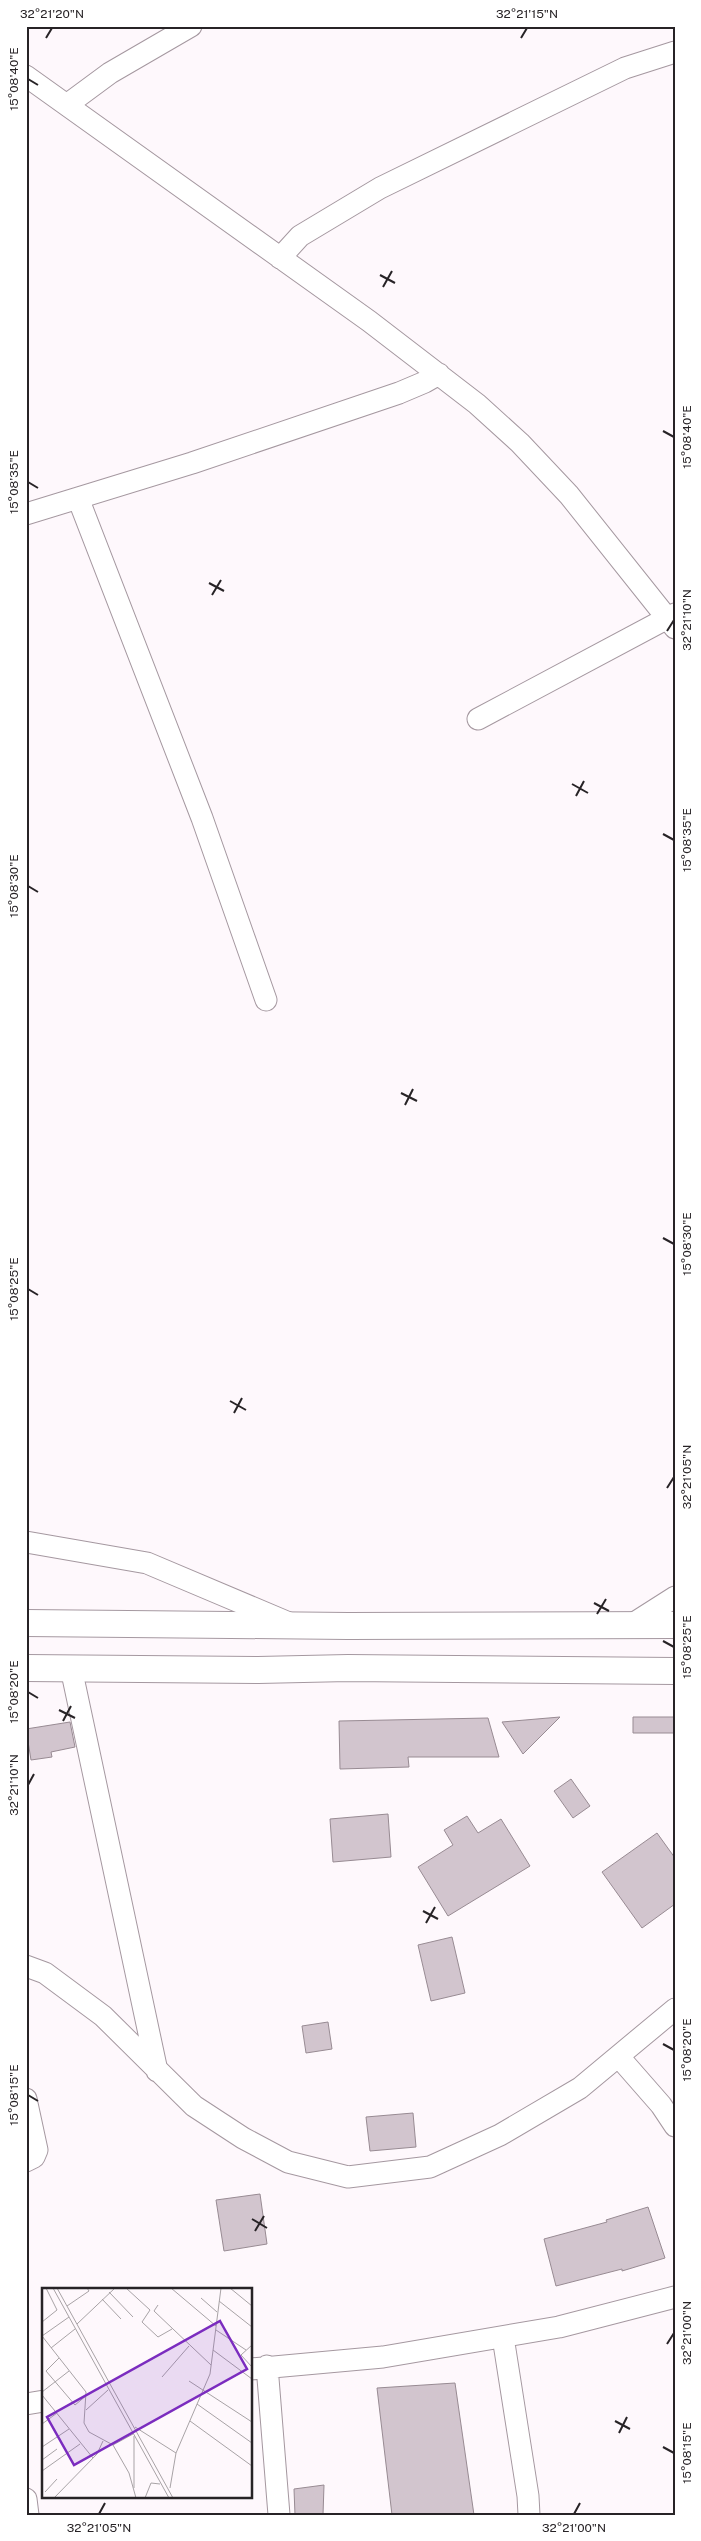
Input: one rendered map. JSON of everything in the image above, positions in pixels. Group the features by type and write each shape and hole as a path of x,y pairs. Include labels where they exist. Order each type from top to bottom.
{"main road":[{"path":"26,1623 295,1626 675,1625"},
{"path":"348,1626 348,1668"},
{"path":"26,1668 675,1671"}],"street":[{"path":"68,104 110,73 191,26"},
{"path":"280,258 300,236 380,188 625,68 675,52"},
{"path":"27,78 68,104 439,374 477,404 520,443 569,495 672,620 478,720"},
{"path":"26,514 192,463 380,399 426,382 439,374"},
{"path":"78,498 202,818 266,1000"},
{"path":"26,1542 147,1563 295,1626"},
{"path":"631,1625 675,1597"},
{"path":"71,1668 157,2071"},
{"path":"26,1966 45,1973 103,2016 194,2106 243,2138 288,2162 348,2177 430,2167 500,2135 580,2088 675,2008"},
{"path":"619,2056 661,2105 675,2126"},
{"path":"26,2099 37,2150 34,2157 26,2161"},
{"path":"279,2515 259,2368 383,2357 504,2337 559,2327 675,2297"},
{"path":"504,2337 529,2515"},
{"path":"26,2404 42,2401"},
{"path":"26,2499 28,2515"}],"building":[{"path":"560,1717 523,1754 502,1722"},
{"path":"633,1717 675,1717 675,1733 633,1733"},
{"path":"488,1718 499,1757 408,1757 409,1767 340,1769 339,1721"},
{"path":"70,1722 75,1747 51,1752 52,1757 31,1760 26,1729"},
{"path":"571,1779 590,1806 573,1818 554,1791"},
{"path":"388,1814 391,1857 333,1862 330,1819"},
{"path":"467,1816 478,1833 501,1819 530,1866 448,1916 418,1867 453,1845 444,1830"},
{"path":"657,1833 675,1858 675,1904 642,1928 602,1872"},
{"path":"452,1937 465,1993 431,2001 418,1945"},
{"path":"328,2022 332,2049 306,2053 302,2026"},
{"path":"413,2113 416,2147 370,2151 366,2117"},
{"path":"260,2194 267,2244 224,2251 216,2200"},
{"path":"648,2207 665,2258 622,2271 622,2269 556,2286 544,2239 607,2222 606,2220"},
{"path":"455,2383 474,2515 392,2515 377,2388"},
{"path":"324,2485 323,2515 295,2515 294,2489"}]}
